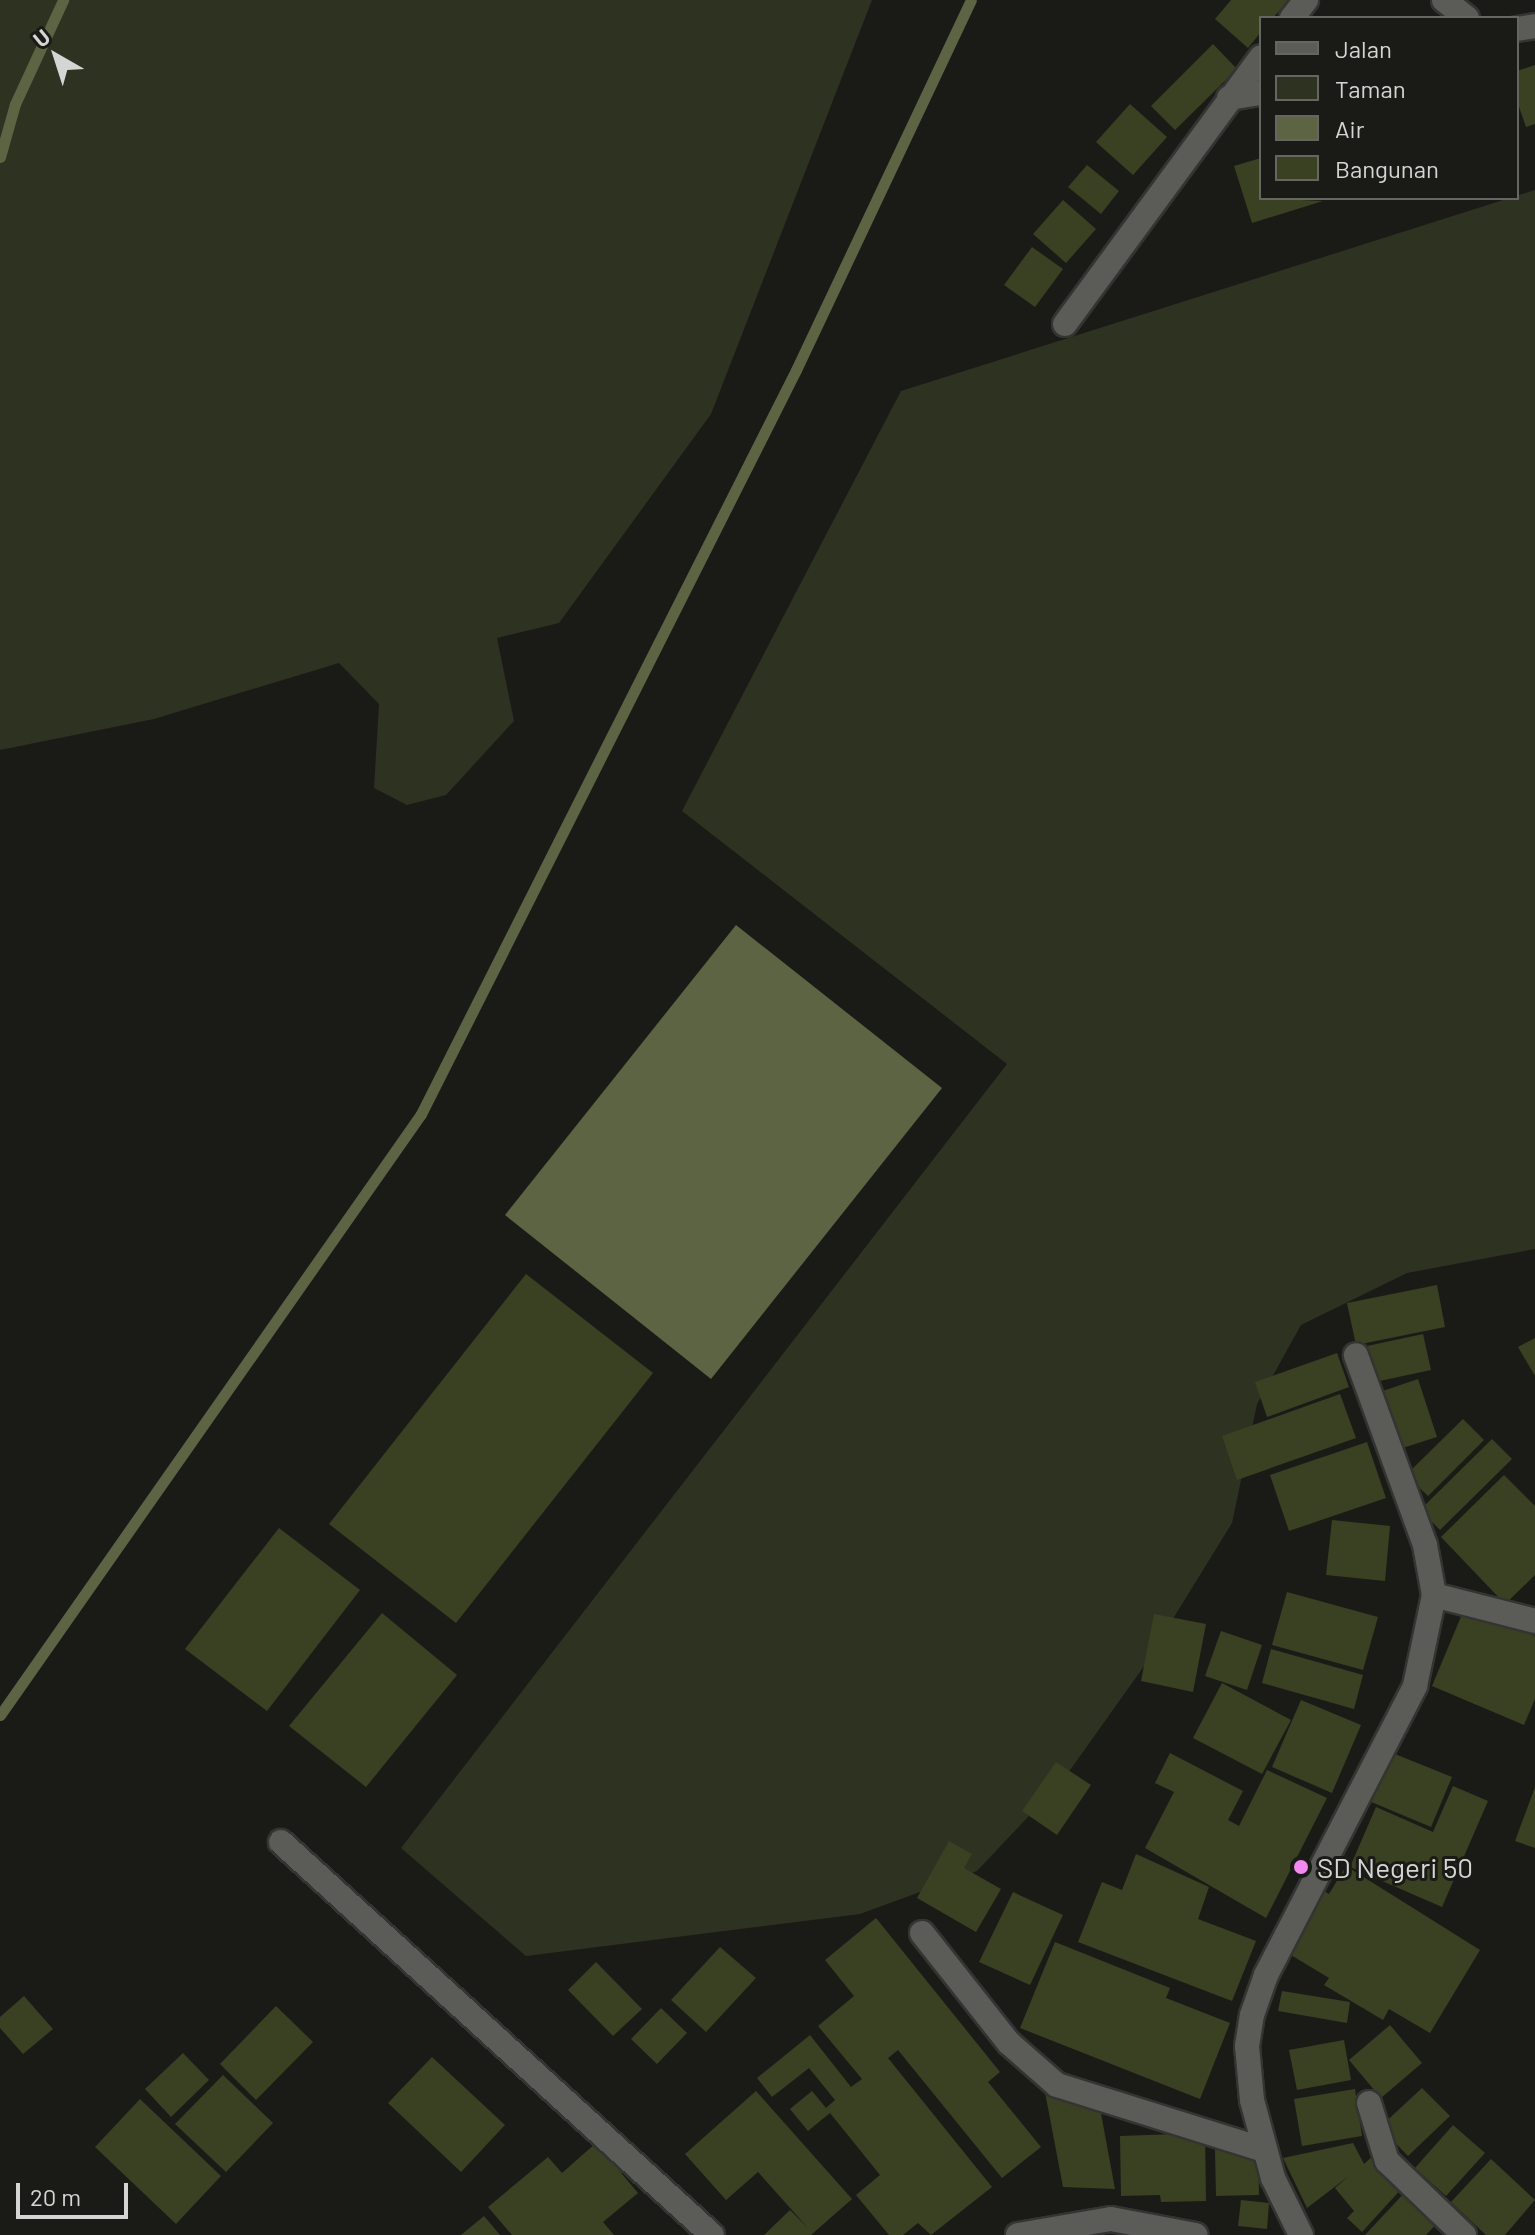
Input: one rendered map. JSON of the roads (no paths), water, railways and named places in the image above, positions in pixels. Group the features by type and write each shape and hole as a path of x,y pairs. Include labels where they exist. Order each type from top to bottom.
{"street":[{"path":"1294,16 1306,0"},
{"path":"1444,0 1464,16"},
{"path":"1065,324 1259,60"},
{"path":"1229,98 1259,93"},
{"path":"1301,2235 1264,2150 1249,2069 1252,2015 1266,1975 1415,1686 1434,1595 1425,1545 1356,1355"},
{"path":"1434,1595 1486,1604 1535,1621"},
{"path":"281,1842 712,2235"},
{"path":"922,1933 1009,2043 1057,2085 1264,2150"},
{"path":"1369,2103 1387,2161 1464,2235"},
{"path":"1018,2235 1111,2219 1195,2235"}],"water":[{"path":"736,925 942,1088 711,1379 505,1215"}],"waterway":[{"path":"0,157 15,104 63,0"},
{"path":"0,1715 421,1114 796,370 971,0"}],"place":[{"name":"SD Negeri 50","path":"1301,1867"}]}
